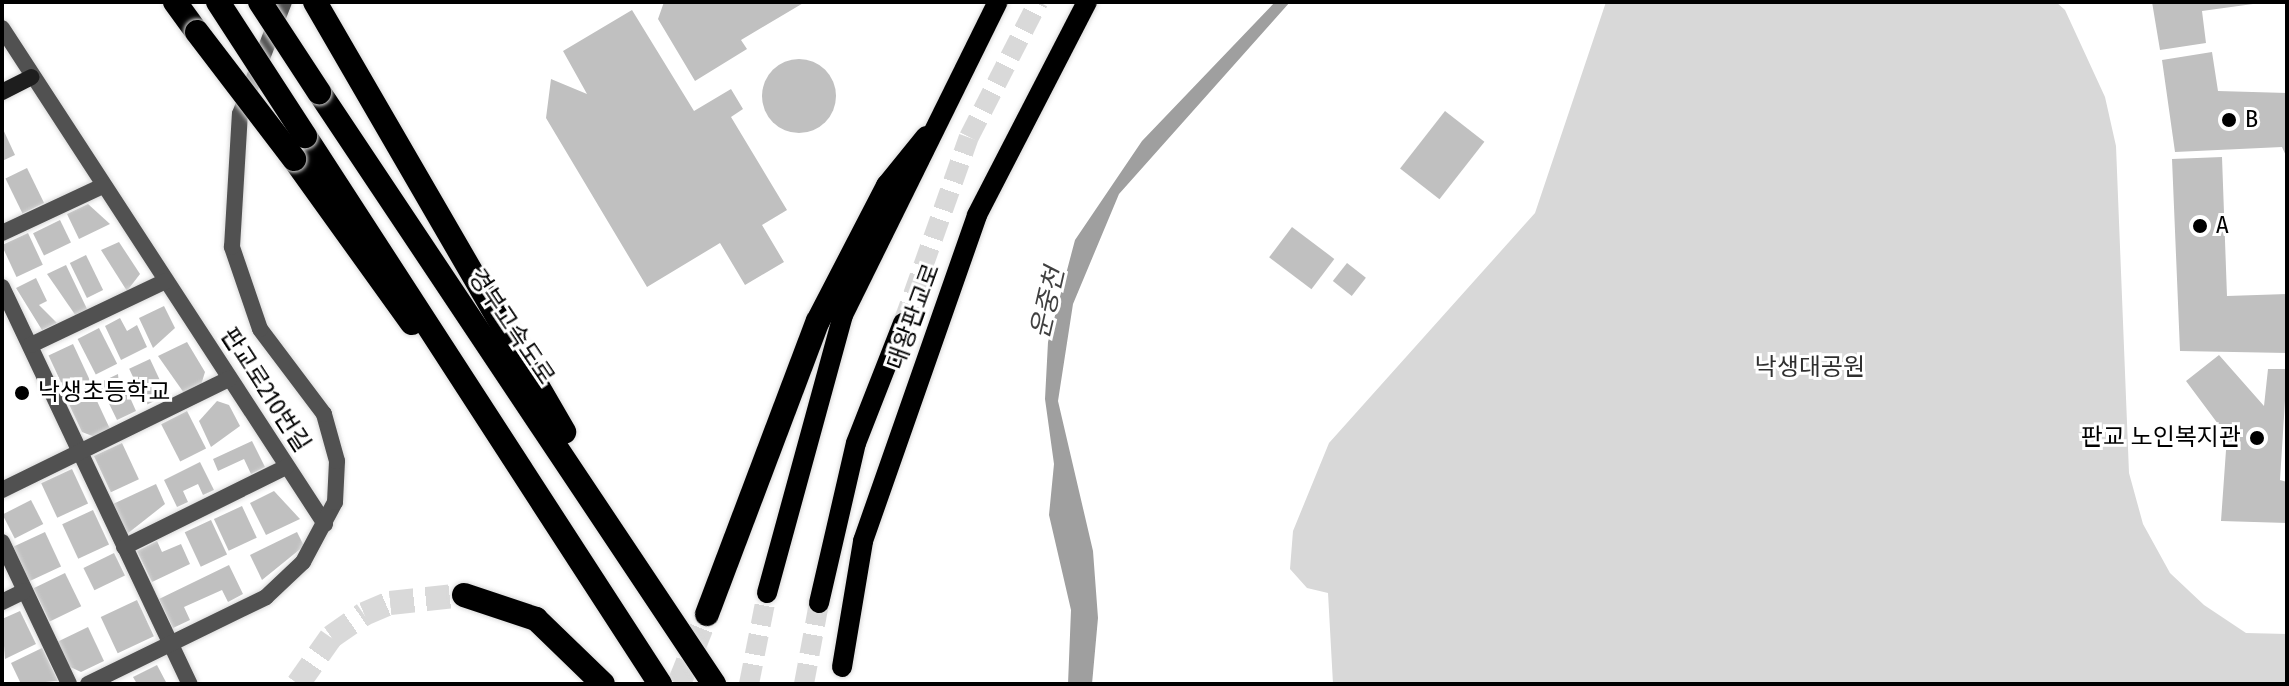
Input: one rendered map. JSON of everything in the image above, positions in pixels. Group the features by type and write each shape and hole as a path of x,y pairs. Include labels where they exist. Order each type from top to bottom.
{"highway":[{"path":"175,2 294,159 546,510"},
{"path":"218,2 660,684"},
{"name":"경부고속도로","path":"260,2 714,684"},
{"path":"315,2 335,41 489,296 650,588"},
{"path":"707,614 818,321 888,186 927,138"},
{"path":"464,595 536,619 603,684"}],"main road":[{"path":"767,593 843,315 927,138 998,2"},
{"name":"대왕판교로","path":"842,667 863,541 977,215 1087,2"},
{"name":"대왕판교로","path":"819,603 856,443 903,323"}],"street":[{"path":"88,684 173,645 286,581 325,524 338,482 324,414 260,329 232,247 240,114 284,2"},
{"name":"판교로210번길","path":"2,28 31,77 325,524"},
{"path":"2,92 31,77"},
{"path":"2,233 103,186"},
{"path":"31,345 166,281"},
{"path":"6,294 190,684"},
{"path":"2,490 229,379"},
{"path":"124,547 286,467"},
{"path":"2,542 69,684"},
{"path":"2,602 25,591"}],"green space":[{"name":"낙생대공원","path":"1606,2 2056,2 2065,10 2105,97 2116,146 2129,473 2143,524 2170,573 2204,605 2246,633 2287,634 2287,684 1333,684 1328,593 1307,588 1290,569 1293,531 1329,443 1535,213"}],"shaded area":[{"path":"1275,2 1290,2 1119,194 1073,304 1058,401 1093,551 1098,618 1092,684 1068,684 1071,610 1049,515 1054,464 1045,399 1048,342 1075,240 1142,141"}],"building":[{"path":"664,2 805,2 741,40 747,49 695,81 658,19"},
{"path":"2152,2 2253,4 2202,11 2206,43 2160,50"},
{"path":"632,10 694,111 731,89 743,109 731,117 787,210 762,225 784,262 745,285 720,243 647,287 546,118 551,79 587,94 563,51"},
{"name":"B","path":"2212,52 2218,91 2287,93 2287,158 2282,147 2175,152 2162,60"},
{"path":"792,59 806,59 820,65 830,75 836,96 830,117 820,127 806,133 792,133 778,127 768,117 762,103 762,89 768,75 778,65"},
{"path":"1445,111 1484,142 1439,199 1400,169"},
{"path":"2,127 15,155 2,161"},
{"name":"A","path":"2222,157 2227,296 2287,294 2287,353 2180,351 2172,159"},
{"path":"27,168 44,203 23,214 5,179"},
{"path":"88,204 110,224 79,239 67,214"},
{"path":"60,220 71,242 44,256 33,233"},
{"path":"1292,227 1334,259 1311,289 1269,257"},
{"path":"28,233 43,265 17,277 2,245"},
{"path":"119,242 140,274 127,291 101,250"},
{"path":"86,255 103,290 87,298 70,263"},
{"path":"1347,263 1366,278 1352,296 1333,281"},
{"path":"66,265 88,311 76,316 47,274"},
{"path":"36,278 47,301 39,305 57,323 42,330 16,288"},
{"path":"164,306 175,328 153,348 139,318"},
{"path":"120,318 127,331 137,325 147,347 121,360 105,326"},
{"path":"99,328 117,364 96,375 78,339"},
{"path":"187,342 205,372 201,385 184,393 158,356"},
{"path":"73,344 90,380 65,392 49,355"},
{"name":"판교 노인복지관","path":"2219,355 2264,406 2268,369 2287,369 2280,480 2287,482 2287,523 2221,521 2227,436 2186,381"},
{"path":"150,359 167,395 146,405 129,369"},
{"path":"118,374 120,396 128,393 136,411 117,420 99,383"},
{"path":"90,386 110,429 95,437 82,432 66,398"},
{"path":"217,401 229,405 240,426 211,447 199,421"},
{"path":"187,411 206,448 180,462 161,424"},
{"path":"252,441 265,467 251,474 244,459 218,471 213,459"},
{"path":"122,443 139,479 111,492 94,456"},
{"path":"200,462 214,490 203,495 198,484 183,491 188,502 177,507 164,480"},
{"path":"72,469 88,503 57,518 41,483"},
{"path":"156,484 165,504 127,534 113,504"},
{"path":"274,491 300,519 266,535 250,503"},
{"path":"31,500 43,524 15,539 2,515"},
{"path":"242,506 257,538 229,551 214,519"},
{"path":"93,510 109,544 78,559 62,524"},
{"path":"211,520 227,554 201,567 185,532"},
{"path":"45,532 61,566 29,581 13,547"},
{"path":"297,532 304,546 262,580 250,555"},
{"path":"157,541 162,552 181,544 190,564 152,582 137,551"},
{"path":"114,553 125,575 94,590 83,568"},
{"path":"229,565 243,594 228,602 222,590 184,607 190,620 173,628 159,599"},
{"path":"65,573 81,606 50,622 34,588"},
{"path":"137,600 154,636 118,653 101,617"},
{"path":"20,611 36,644 5,659 2,619"},
{"path":"88,627 104,661 81,672 68,666 57,642"},
{"path":"42,648 58,681 21,684 11,663"},
{"path":"157,665 167,684 137,684 133,677"}],"tunnel":[{"path":"903,323 969,137 1038,2"},
{"path":"749,684 767,593"},
{"path":"298,684 331,637 364,614 390,603 464,595"},
{"path":"804,684 819,603"},
{"path":"679,684 707,614"}],"place":[{"name":"B","path":"2229,120"},
{"name":"A","path":"2200,226"},
{"name":"낙생초등학교","path":"22,393"},
{"name":"판교 노인복지관","path":"2257,438"}],"water label":[{"name":"운중천","path":"1048,303"}]}
